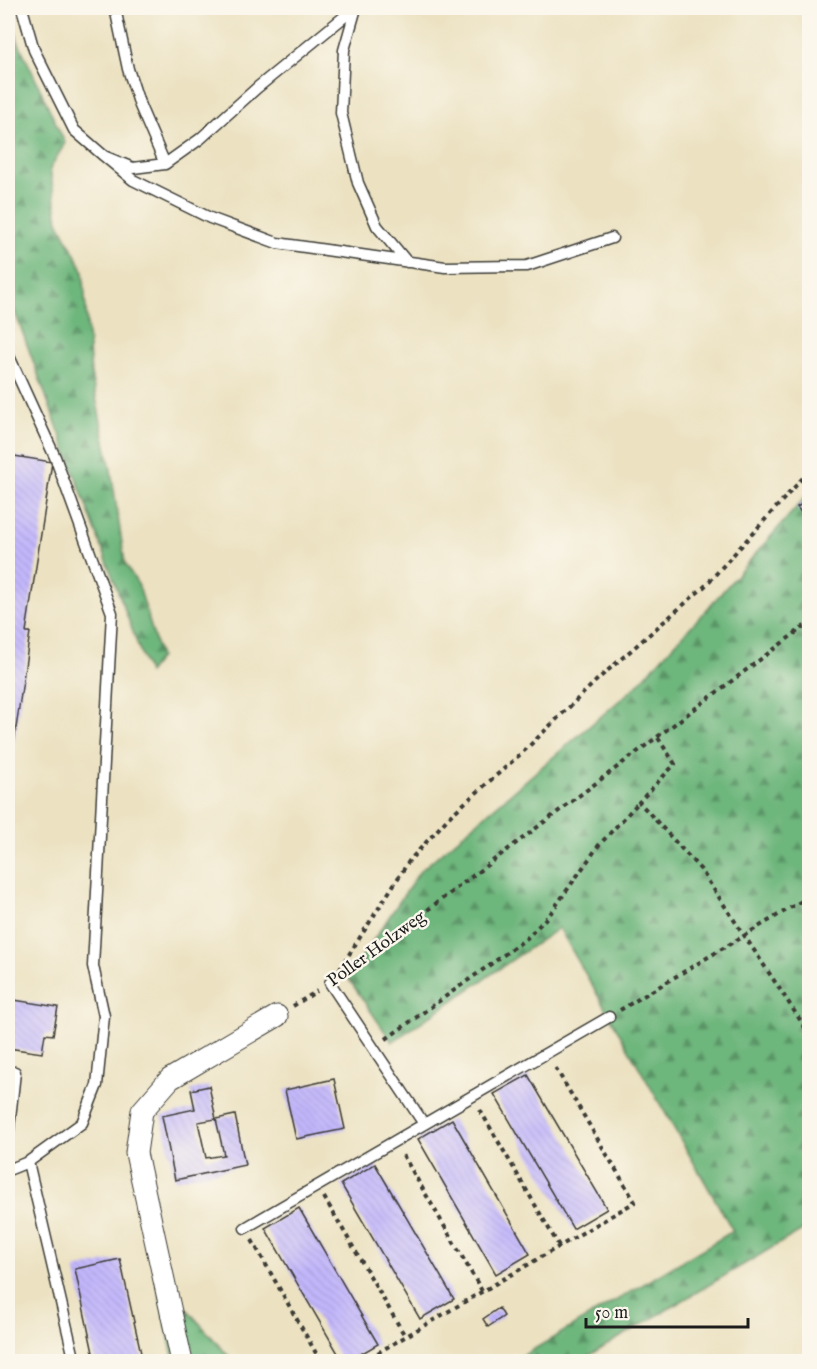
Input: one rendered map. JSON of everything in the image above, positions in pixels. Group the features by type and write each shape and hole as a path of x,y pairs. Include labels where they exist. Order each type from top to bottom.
{"street":[{"path":"182,1362 136,1153 141,1111 170,1079 277,1016"}],"lane":[{"path":"22,8 34,50 74,130 133,180 210,218 277,243 445,267 527,266 612,238"},
{"path":"115,8 128,69 140,106 165,164"},
{"path":"104,156 133,168 165,164 200,140 258,87 355,8"},
{"path":"355,8 344,50 341,113 358,183 378,226 407,262"},
{"path":"8,354 55,458 112,613 93,966 104,1017 97,1085 82,1123 28,1162 8,1170"},
{"path":"330,983 424,1124"},
{"path":"245,1228 609,1017"},
{"path":"8,1137 15,1072"},
{"path":"28,1162 75,1362"}],"path":[{"path":"345,961 409,861 451,815 523,752 598,679 705,586 810,470"},
{"name":"Poller Holzweg","path":"277,1016 330,983 810,622"},
{"path":"374,1049 526,939 550,914 599,845 675,764 658,738"},
{"path":"639,802 701,870 803,1028 810,1035"},
{"path":"609,1017 810,896"},
{"path":"362,1362 634,1202 547,1053"},
{"path":"472,1097 558,1246"},
{"path":"395,1141 482,1291"},
{"path":"317,1186 405,1336"},
{"path":"245,1228 321,1362"}],"green space":[{"path":"8,10 18,41 65,143 50,169 58,221 83,270 91,374 111,470 125,563 139,586 160,657 148,673 8,293"},
{"path":"809,493 809,1226 580,1361 514,1361 733,1231 559,928 392,1042 348,978 420,871 634,688"},
{"path":"155,1273 233,1361 174,1361"}],"building":[{"path":"8,455 52,462 26,632 30,632 14,742 8,741"},
{"path":"810,499 810,525 797,507"},
{"path":"8,752 12,753 9,775 8,775"},
{"path":"8,999 58,1007 53,1035 45,1034 42,1053 8,1048"},
{"path":"528,1075 607,1209 573,1229 494,1094"},
{"path":"334,1079 345,1129 296,1139 285,1090"},
{"path":"209,1086 216,1119 235,1115 245,1165 175,1180 162,1116 195,1109 191,1090","holes":["216,1119 224,1155 206,1158 198,1122"]},
{"path":"452,1119 530,1254 496,1274 418,1139"},
{"path":"375,1164 454,1299 420,1319 341,1184"},
{"path":"299,1208 378,1344 347,1362 343,1362 265,1228"},
{"path":"120,1259 143,1362 95,1362 75,1269"},
{"path":"499,1308 504,1316 488,1327 483,1319"}]}
